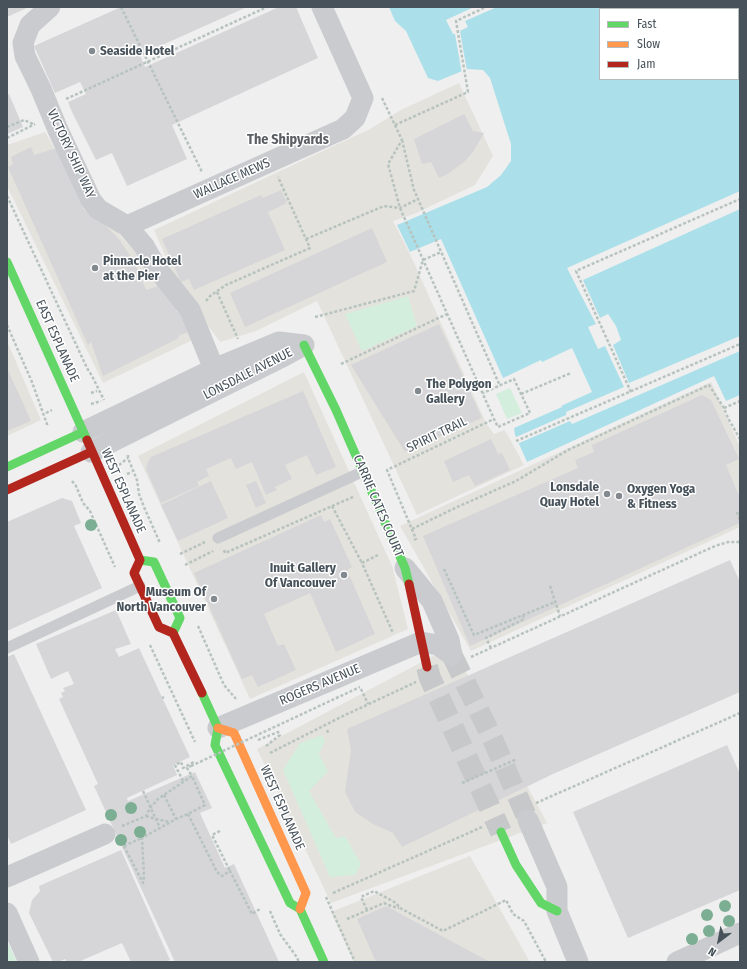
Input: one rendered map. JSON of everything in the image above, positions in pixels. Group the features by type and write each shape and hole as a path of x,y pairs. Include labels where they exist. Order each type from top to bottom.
{"main road":[{"name":"EAST ESPLANADE","path":"7,262 82,432"},
{"name":"CARRIE CATES COURT","path":"304,345 364,471 405,568 427,667"},
{"name":"WEST ESPLANADE","path":"82,432 140,560"},
{"name":"LONSDALE AVENUE","path":"7,467 82,432"},
{"name":"LONSDALE AVENUE","path":"7,490 91,452"},
{"path":"173,633 180,618 154,562 140,560 134,573 159,627 173,633 218,728 215,745 290,903 300,909 324,962"},
{"name":"WEST ESPLANADE","path":"218,728 234,733 306,893 300,909"},
{"path":"501,832 516,865 541,903 557,911"}],"street":[{"name":"VICTORY SHIP WAY","path":"50,7 30,25 23,43 25,56 48,107 91,200 98,209 127,226 144,246 156,267 190,310 214,369"},
{"name":"WALLACE MEWS","path":"127,226 343,129 354,118 363,98 322,7"},
{"name":"LONSDALE AVENUE","path":"82,432 214,369 279,342 304,345"},
{"name":"LONSDALE AVENUE","path":"91,452 304,345"},
{"path":"405,568 432,601 449,640 461,656"},
{"path":"421,642 438,645 461,656"},
{"name":"ROGERS AVENUE","path":"218,728 421,642"},
{"path":"530,812 557,888 557,911 578,962"},
{"path":"7,878 105,834"},
{"path":"7,913 29,962"},
{"path":"677,962 740,933"}],"lane":[{"path":"214,539 364,471"},
{"path":"7,648 140,586"}],"path":[{"path":"121,7 210,189"},
{"path":"48,107 267,7"},
{"path":"395,125 468,92 456,21 486,7"},
{"path":"7,128 24,120 34,125 7,138"},
{"path":"402,140 414,190 500,386"},
{"path":"204,303 210,296 226,285 310,248 271,161"},
{"path":"7,196 87,368 106,404"},
{"path":"306,239 384,206 400,208 418,199"},
{"path":"630,392 576,271 740,199"},
{"path":"405,218 419,252 423,260 494,419 498,427 530,413 514,379 483,394"},
{"path":"315,317 414,291 423,260 440,252"},
{"path":"217,292 238,340"},
{"path":"342,364 447,314"},
{"path":"7,324 32,382 50,433"},
{"path":"393,340 395,344"},
{"path":"516,441 740,344"},
{"path":"521,394 571,373"},
{"path":"412,529 516,481 568,450 709,385 724,408 740,439"},
{"path":"91,393 97,391"},
{"path":"724,408 740,401"},
{"path":"46,413 52,410"},
{"name":"SPIRIT TRAIL","path":"416,538 388,470 494,419"},
{"path":"122,464 128,458"},
{"path":"126,474 132,472"},
{"path":"70,479 76,486 84,503 90,510 118,574"},
{"path":"180,554 214,539 225,553 353,497"},
{"path":"332,506 362,562 396,636"},
{"path":"737,512 740,520"},
{"path":"461,656 491,648 715,546 728,542 740,542"},
{"path":"185,564 216,550"},
{"path":"362,562 382,554"},
{"path":"444,569 474,635 555,602"},
{"path":"550,586 560,616"},
{"path":"491,648 486,638 524,619 523,615"},
{"path":"148,640 196,746"},
{"path":"270,753 418,681"},
{"path":"142,838 143,884 126,845 205,805 187,768 360,687 368,704"},
{"path":"530,812 740,713"},
{"path":"327,730 329,734"},
{"path":"255,742 278,732 280,735 266,746"},
{"path":"203,759 206,765"},
{"path":"462,782 517,759"},
{"path":"183,781 175,765 181,762 183,768 194,762"},
{"path":"127,824 146,816 150,808 158,799 192,776"},
{"path":"143,791 160,828"},
{"path":"164,795 176,819"},
{"path":"188,814 217,872 222,876 230,871"},
{"path":"146,816 156,820 170,822"},
{"path":"333,893 488,824"},
{"path":"220,831 212,835 252,914 260,909"},
{"path":"367,910 361,897 374,891 396,903 400,908"},
{"path":"347,919 384,903 400,908 443,931 506,900 513,914 524,921 546,962"}],"shaded area":[{"path":"459,83 493,156 475,185 414,214 393,221 410,254 486,423 494,434 505,430 524,465 417,515 317,301 256,331 220,342 178,285 154,230 370,129 401,110"},
{"name":"Pinnacle Hotel at the Pier","path":"45,132 76,185 126,242 154,270 199,337 103,383 7,186 7,145"},
{"path":"7,341 41,420 7,436"},
{"path":"304,372 392,566 408,629 250,699 138,456"},
{"path":"711,382 740,447 740,527 471,651 400,526"},
{"path":"452,646 547,823 331,903 257,749"},
{"path":"470,856 530,962 354,962 331,912"}],"green space":[{"path":"408,296 417,326 362,351 345,314"},
{"path":"510,388 522,413 507,419 496,394"},
{"path":"322,735 325,741 319,754 328,771 309,791 336,838 345,836 361,864 355,875 330,877 283,770 300,743"},
{"path":"7,941 17,962 7,962"}],"water":[{"path":"389,7 740,7 740,395 726,401 714,376 527,462 515,435 514,428 562,407 541,360 503,378 441,239 410,252 397,225 487,187 501,175 511,161 511,144 490,78 483,70 467,69 438,81 428,78 406,31 395,21"}],"pier":[{"path":"474,7 497,7 465,21 468,27 460,31 467,71 462,74 455,34 453,34 446,20"},
{"path":"740,191 740,209 583,280 600,318 608,314 616,326 621,340 613,345 629,383 740,336 740,351 572,424 570,421 517,444 514,438 566,415 566,412 624,387 605,346 598,349 588,327 596,324 567,268"},
{"path":"572,348 592,392 512,428 559,406 540,363"}],"building":[{"path":"7,7 29,7 7,17"},
{"path":"121,7 247,7 140,55 145,67 279,7 296,7 318,58 172,125 187,159 127,186 112,153 96,160 72,112 68,102 86,94 80,82 55,93 34,46"},
{"path":"9,94 23,127 7,134 7,95"},
{"path":"464,114 473,131 484,133 472,153 464,162 446,175 439,178 431,162 422,164 414,139"},
{"name":"Pinnacle Hotel at the Pier","path":"31,147 34,155 56,148 84,210 100,220 118,238 134,261 146,290 167,283 177,312 182,310 195,329 178,336 179,338 103,376 91,342 88,345 8,167 13,164 11,157"},
{"path":"281,190 287,203 268,212 285,250 194,290 189,279 181,282 162,239 261,195 263,198"},
{"path":"372,228 387,262 245,327 230,293"},
{"name":"The Polygon Gallery","path":"439,324 482,418 405,452 351,365"},
{"path":"7,368 31,421 7,431"},
{"path":"303,391 336,467 316,475 307,455 285,465 292,479 275,487 277,490 266,495 252,462 236,469 231,458 206,469 209,476 197,482 199,486 161,503 146,469 151,457"},
{"path":"702,395 711,400 739,459 726,465 740,498 740,523 470,646 423,536 578,468 575,460 594,452 592,445"},
{"path":"491,439 498,454 502,453 510,470 475,486 469,475 453,482 444,461"},
{"path":"211,481 228,518 178,541 161,505"},
{"path":"256,481 266,503 256,508 246,485"},
{"path":"62,498 72,501 81,523 74,526 102,588 7,631 7,522"},
{"path":"321,515 324,522 330,519 352,567 347,570 375,634 336,652 310,593 264,614 278,646 284,644 296,670 258,687 252,675 242,679 194,573"},
{"path":"730,560 740,582 740,692 553,774 402,847 393,833 373,824 355,812 345,792 351,750 347,729"},
{"path":"116,610 131,644 115,649 119,657 139,648 190,757 173,765 177,775 127,798 128,801 195,772 212,808 200,813 225,868 234,864 279,962 175,962 94,786 98,784 59,699 63,697 61,693 65,691 63,688 74,684 68,671 51,679 36,644"},
{"path":"14,654 86,810 11,844 7,835 7,657"},
{"path":"727,745 740,774 740,890 628,938 573,812"},
{"path":"121,850 170,960 165,962 131,962 122,943 78,962 67,962 65,959 58,962 53,962 29,913 32,900 40,891 39,886"},
{"path":"386,906 490,962 376,962 357,919"}],"tunnel":[{"path":"452,655 493,740 528,820"},
{"path":"427,667 430,678 501,832"}],"traffic: fast":[{"path":"7,262 87,440"},
{"path":"304,345 336,410 405,568 409,584"},
{"path":"7,467 83,432"},
{"path":"140,560 154,562 180,618 173,633"},
{"path":"202,693 218,728 215,745 290,903 300,909 324,962"},
{"path":"501,832 516,865 541,903 557,911"}],"traffic: slow":[{"path":"218,728 234,733 306,893 300,909"}],"traffic: jam":[{"path":"87,440 140,560"},
{"path":"7,490 91,452"},
{"path":"140,560 134,573 159,627 173,633 202,693"},
{"path":"409,584 427,667"}],"place":[{"name":"Seaside Hotel","path":"92,51"},
{"name":"Pinnacle Hotel at the Pier","path":"95,268"},
{"name":"The Polygon Gallery","path":"418,391"},
{"name":"Lonsdale Quay Hotel","path":"607,494"},
{"name":"Oxygen Yoga & Fitness","path":"619,496"},
{"name":"Inuit Gallery Of Vancouver","path":"344,575"},
{"name":"Museum Of North Vancouver","path":"214,599"}],"district":[{"name":"The Shipyards","path":"288,140"}]}
